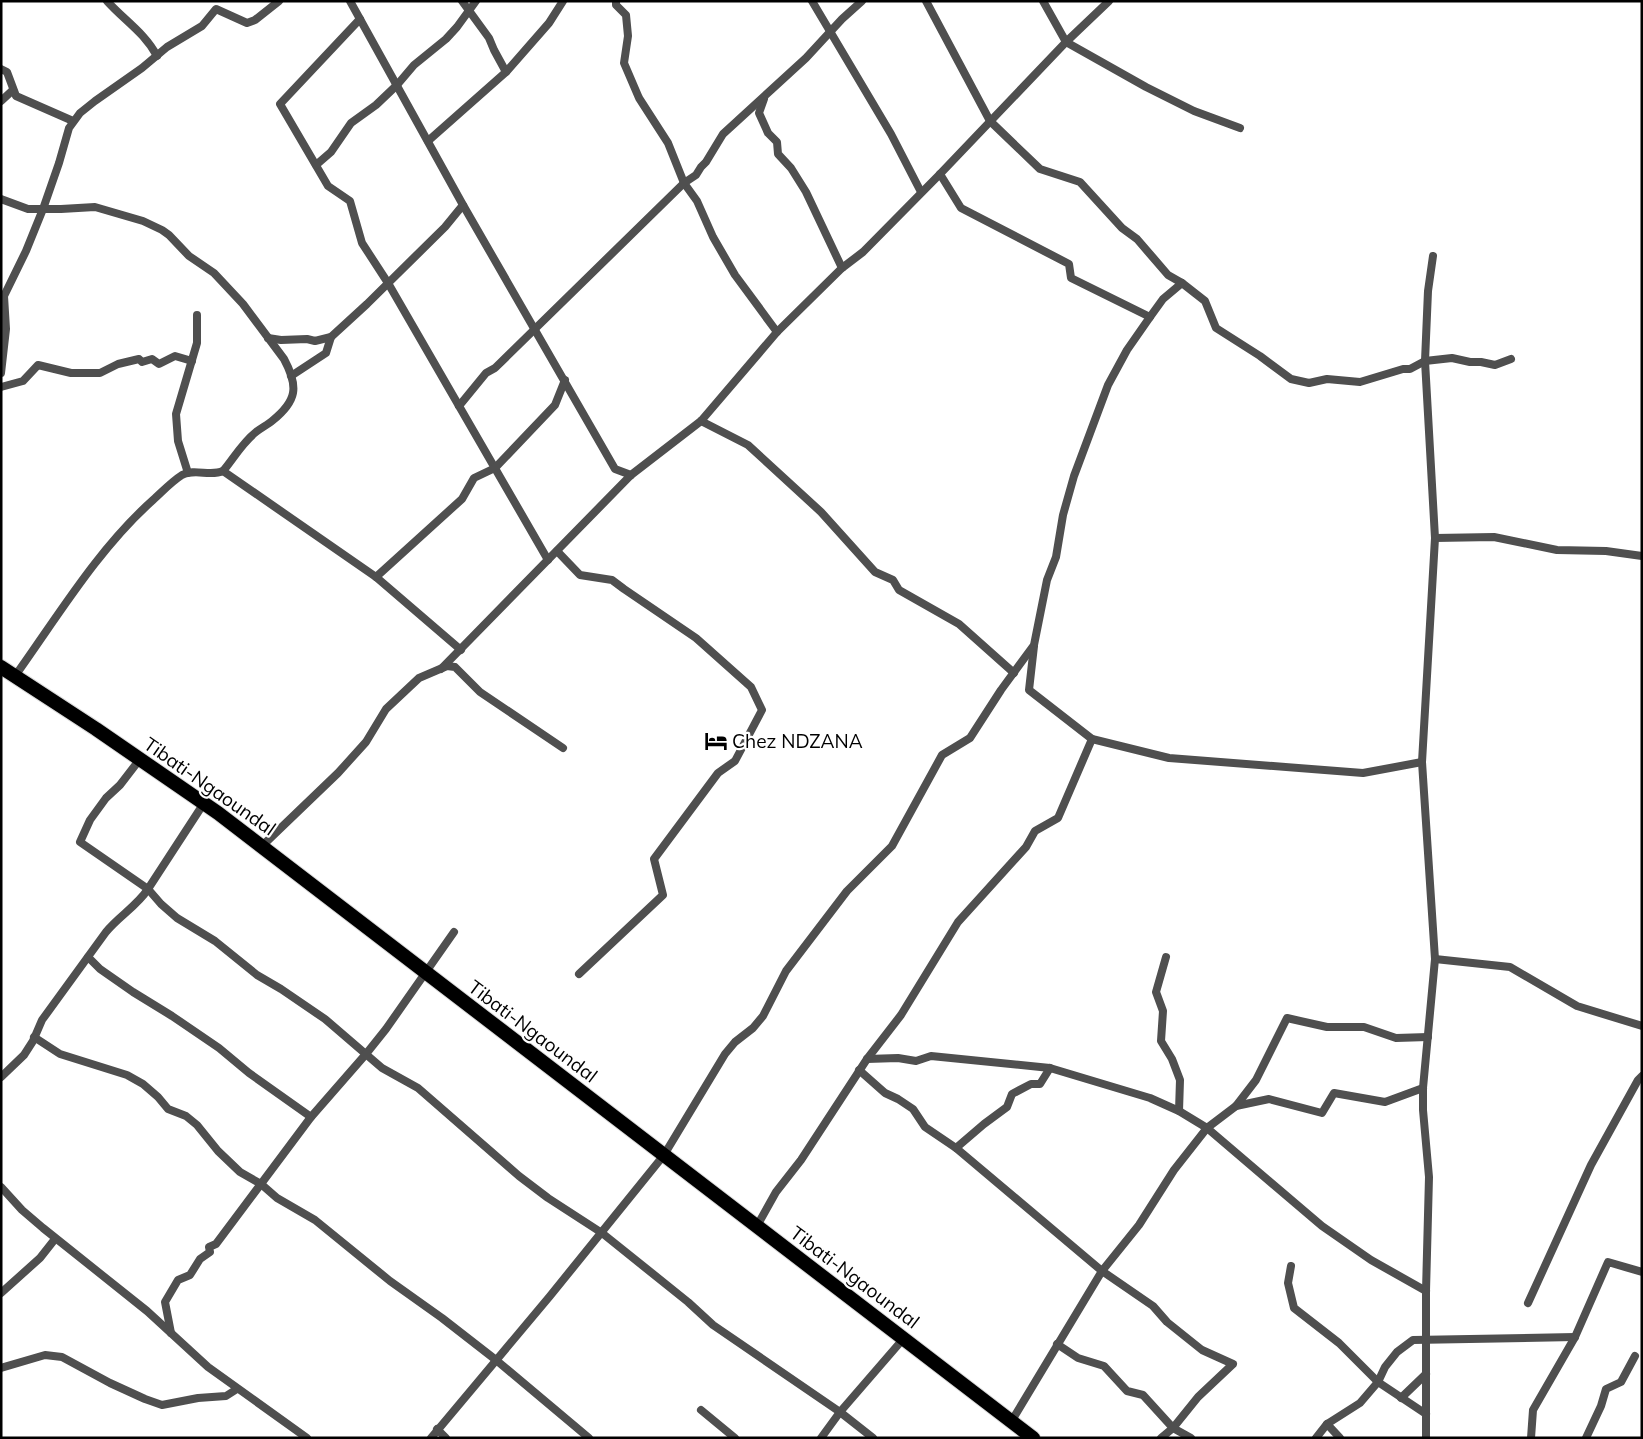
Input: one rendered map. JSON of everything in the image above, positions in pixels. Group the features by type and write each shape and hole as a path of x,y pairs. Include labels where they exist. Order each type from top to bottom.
{"highway":[{"name":"Tibati-Ngaoundal","path":"1,667 140,759 262,846 1033,1438"}],"street":[{"path":"107,1 124,20 150,42 156,56"},
{"path":"1,373 6,329 4,296 44,208 69,128 73,121 94,100 131,76 167,47 202,26 216,10 247,23 255,20 279,1"},
{"path":"350,1 463,205 615,469 631,475"},
{"path":"462,1 489,38 506,72"},
{"path":"316,165 331,152 351,123 376,105 397,86 414,65 457,27 476,1"},
{"path":"428,141 506,72 549,23 564,1"},
{"path":"616,1 616,5 626,15 628,36 624,63 639,98 668,143 684,183 698,201 713,237 735,275 778,332"},
{"path":"812,1 891,134 921,192"},
{"path":"459,406 486,373 495,368 684,183 696,175 723,134 806,58 862,1"},
{"path":"926,1 990,121 1040,168 1080,182 1122,228 1137,239 1168,275 1182,283 1205,301 1216,328 1260,356 1291,379 1309,383 1327,379 1360,382 1403,370 1410,370 1425,361 1452,358 1495,366 1511,359"},
{"path":"1043,1 1066,42 1186,107 1240,128"},
{"path":"442,669 631,475 701,421 778,332 842,268 863,252 1066,42 1109,1"},
{"path":"360,19 280,104 328,186 350,201 362,243 388,283 548,560"},
{"path":"1,69 7,72 16,96 73,121"},
{"path":"1,101 13,90"},
{"path":"764,96 759,113 768,133 777,142 778,154 791,168 806,192 842,268"},
{"path":"940,174 960,208 1069,264 1071,278 1150,317"},
{"path":"1,200 22,208 95,207 143,221 162,230 189,256 214,272 243,304 284,359 294,388 291,401 272,421 256,431 245,442 223,471 188,473 175,481 115,538 15,676"},
{"path":"291,376 326,353 331,337 445,227 463,205"},
{"path":"1426,1438 1426,1291 1429,1177 1423,1088 1435,959 1422,762 1435,538 1425,361 1428,291 1433,256"},
{"path":"1182,283 1163,299 1126,350 1108,385 1074,476 1063,515 1056,557 1047,580 1034,645 1029,690 1092,739 1169,758 1363,773 1422,762"},
{"path":"188,473 178,440 176,414 197,343 197,315"},
{"path":"268,338 315,341 331,337"},
{"path":"1,387 23,381 38,365 71,373 100,373 118,364 139,359 142,362 152,359 159,364 175,356 192,361"},
{"path":"376,577 462,499 474,478 495,468 555,405 565,380"},
{"path":"701,421 748,445 821,512 875,572 893,580 899,590 959,624 1014,673"},
{"path":"223,471 376,577 460,650"},
{"path":"1435,538 1494,537 1557,550 1642,556"},
{"path":"557,551 580,575 612,580 696,638 751,686 762,710 735,761 718,774 654,859 663,895 579,974"},
{"path":"432,1438 437,1429 602,1233 664,1155 725,1054 735,1042 754,1028 763,1016 786,971 847,891 892,846 942,755 970,738 1034,645"},
{"path":"262,846 349,761 366,742 386,709 419,678 447,666 455,666 480,692 563,748"},
{"path":"757,1226 776,1192 801,1160 859,1070 901,1015 958,922 1026,847 1035,831 1058,818 1092,739"},
{"path":"140,759 120,785 106,798 90,820 80,842 148,890 177,918 215,941 257,974 325,1019 388,1072 406,1080 422,1091 519,1176 548,1198 602,1233 688,1302 713,1325 840,1412 873,1438"},
{"path":"1,1077 24,1055 42,1020 113,923 137,903 148,890 204,803"},
{"path":"171,1333 166,1302 178,1280 190,1275 200,1259 210,1252 209,1246 216,1244 311,1117 366,1054 454,932"},
{"path":"88,957 100,969 219,1048 311,1117"},
{"path":"1166,957 1156,992 1163,1011 1161,1041 1172,1059 1180,1080 1179,1111"},
{"path":"1435,959 1510,967 1577,1006 1642,1026"},
{"path":"1011,1422 1102,1271 1139,1225 1174,1170 1207,1128 1236,1106 1256,1080 1287,1018 1327,1027 1364,1027 1396,1038 1428,1037"},
{"path":"34,1037 60,1054 127,1075 144,1084 168,1109 186,1116 197,1125 218,1151 240,1172 261,1184 278,1198 311,1217 390,1281 496,1360 589,1438"},
{"path":"867,1059 898,1058 916,1061 931,1056 1050,1068 1150,1098 1179,1111 1207,1128 1322,1226 1371,1260 1426,1291"},
{"path":"956,1148 984,1124 1008,1107 1012,1094 1031,1084 1040,1084 1050,1068"},
{"path":"859,1070 885,1093 913,1109 925,1126 956,1148 1102,1271 1153,1306 1167,1322 1202,1350 1233,1364 1198,1397 1173,1428 1161,1438"},
{"path":"1528,1303 1591,1166 1638,1080 1642,1076"},
{"path":"1236,1106 1269,1099 1322,1113 1334,1093 1385,1102 1423,1088"},
{"path":"1,1187 22,1210 147,1311 208,1367 307,1438"},
{"path":"1,1294 40,1258 56,1239"},
{"path":"1531,1438 1533,1410 1575,1337 1608,1262 1642,1272"},
{"path":"1291,1266 1288,1283 1294,1308 1339,1343 1378,1382 1426,1414"},
{"path":"1316,1438 1327,1424 1360,1403 1378,1382 1385,1367 1397,1352 1413,1340 1575,1337"},
{"path":"821,1438 840,1412 904,1338"},
{"path":"1057,1344 1078,1358 1104,1366 1127,1391 1144,1395 1173,1428 1191,1438"},
{"path":"1,1368 45,1355 62,1356 110,1383 162,1405 198,1398 226,1396 237,1389"},
{"path":"1586,1438 1601,1406 1606,1389 1621,1382 1635,1356"},
{"path":"1402,1398 1426,1374"},
{"path":"701,1410 736,1438"},
{"path":"1327,1424 1340,1438"},
{"path":"437,1429 446,1438"}],"place":[{"name":"Chez NDZANA","path":"716,741"}]}
